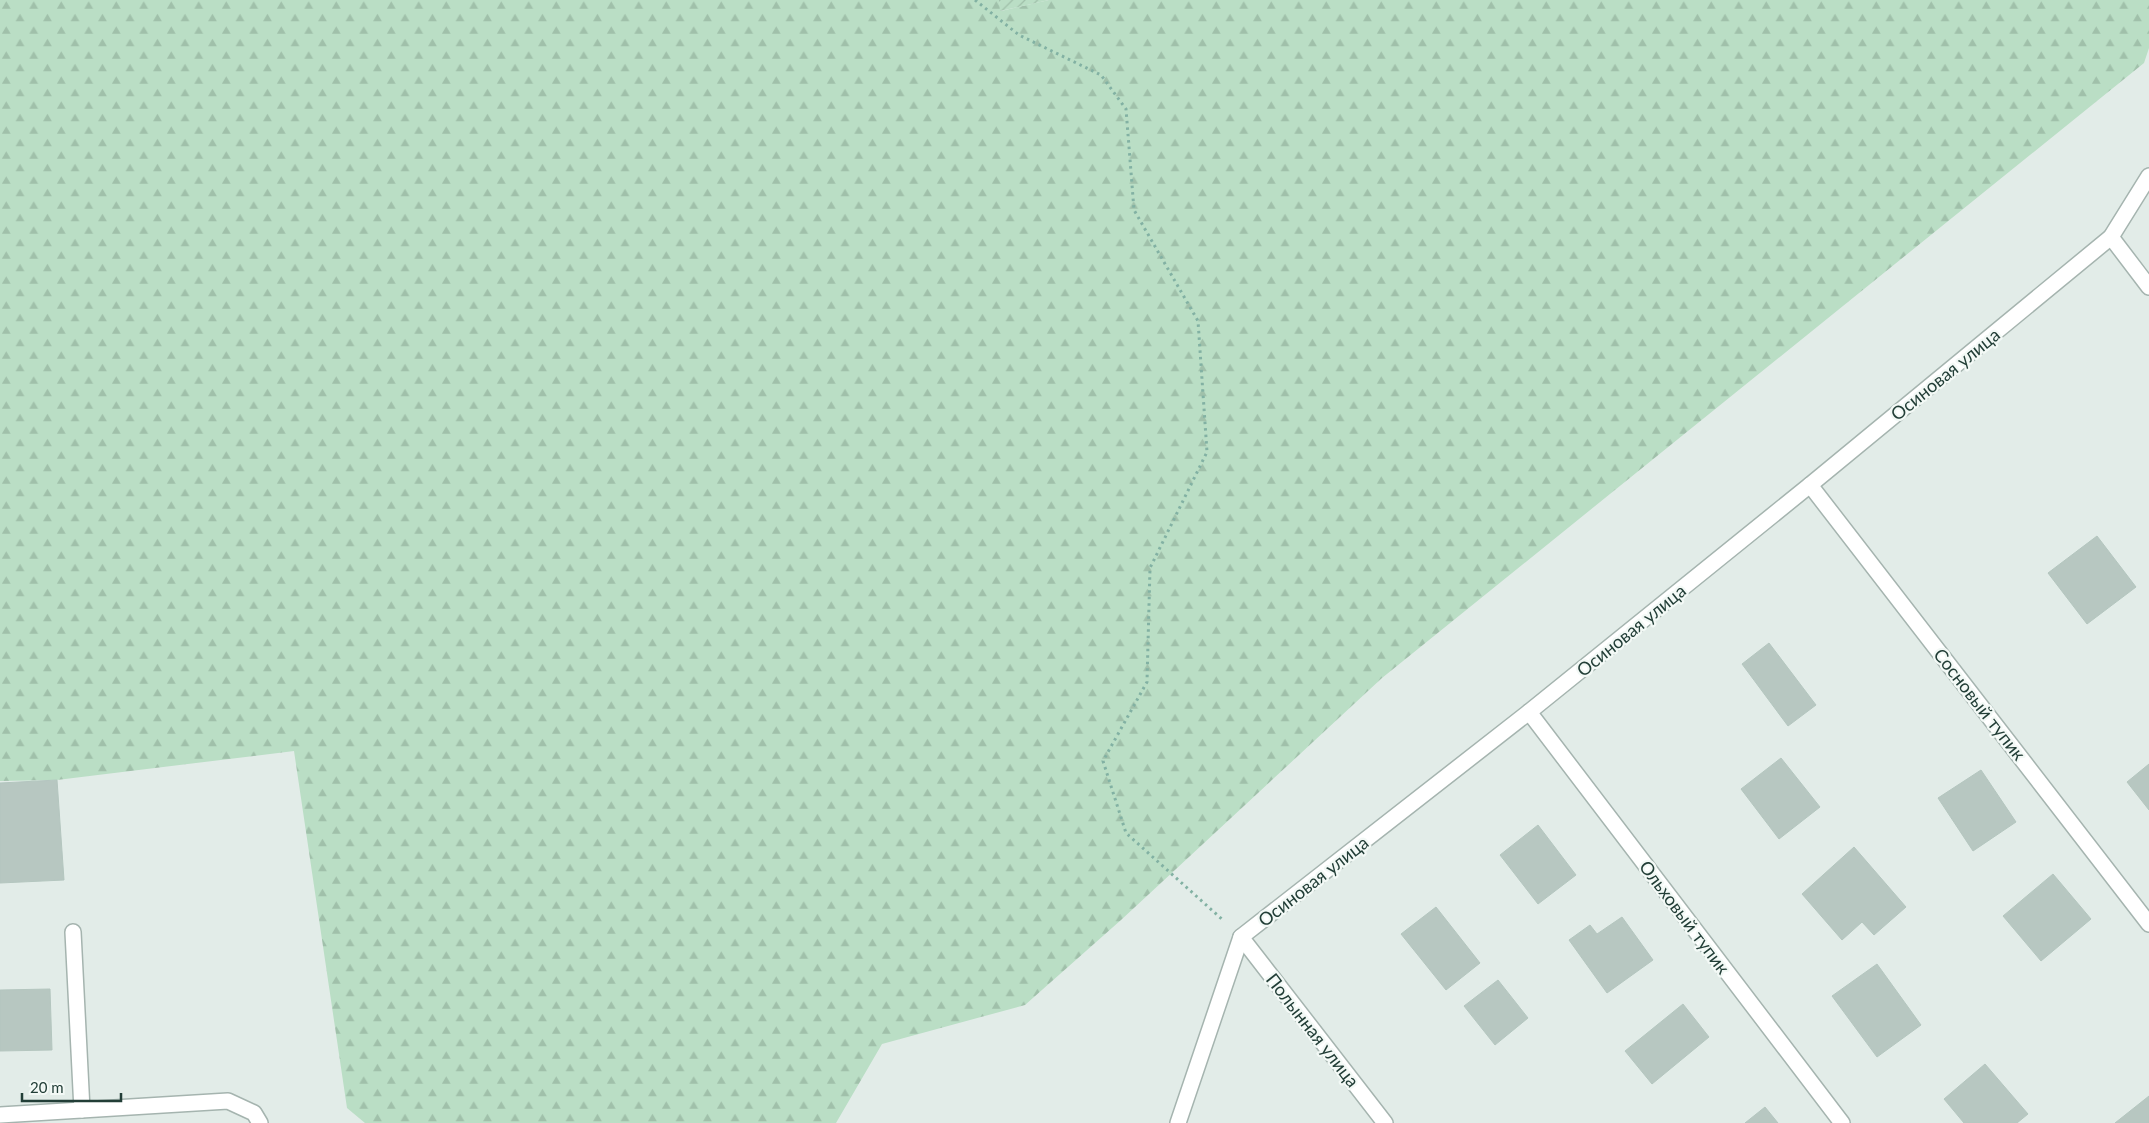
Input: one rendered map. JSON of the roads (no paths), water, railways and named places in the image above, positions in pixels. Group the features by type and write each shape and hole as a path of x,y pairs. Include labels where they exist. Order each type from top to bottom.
{"lane":[{"name":"Осиновая улица","path":"1178,1123 1241,937 1529,712 1810,485 2111,237 2149,176"},
{"path":"2111,237 2149,287"},
{"name":"Сосновый тупик","path":"1810,485 2149,924"},
{"name":"Ольховый тупик","path":"1529,712 1842,1123"},
{"path":"73,932 82,1110"},
{"name":"Полынная улица","path":"1241,937 1385,1123"},
{"path":"0,1115 228,1101 254,1113 260,1123"}]}
